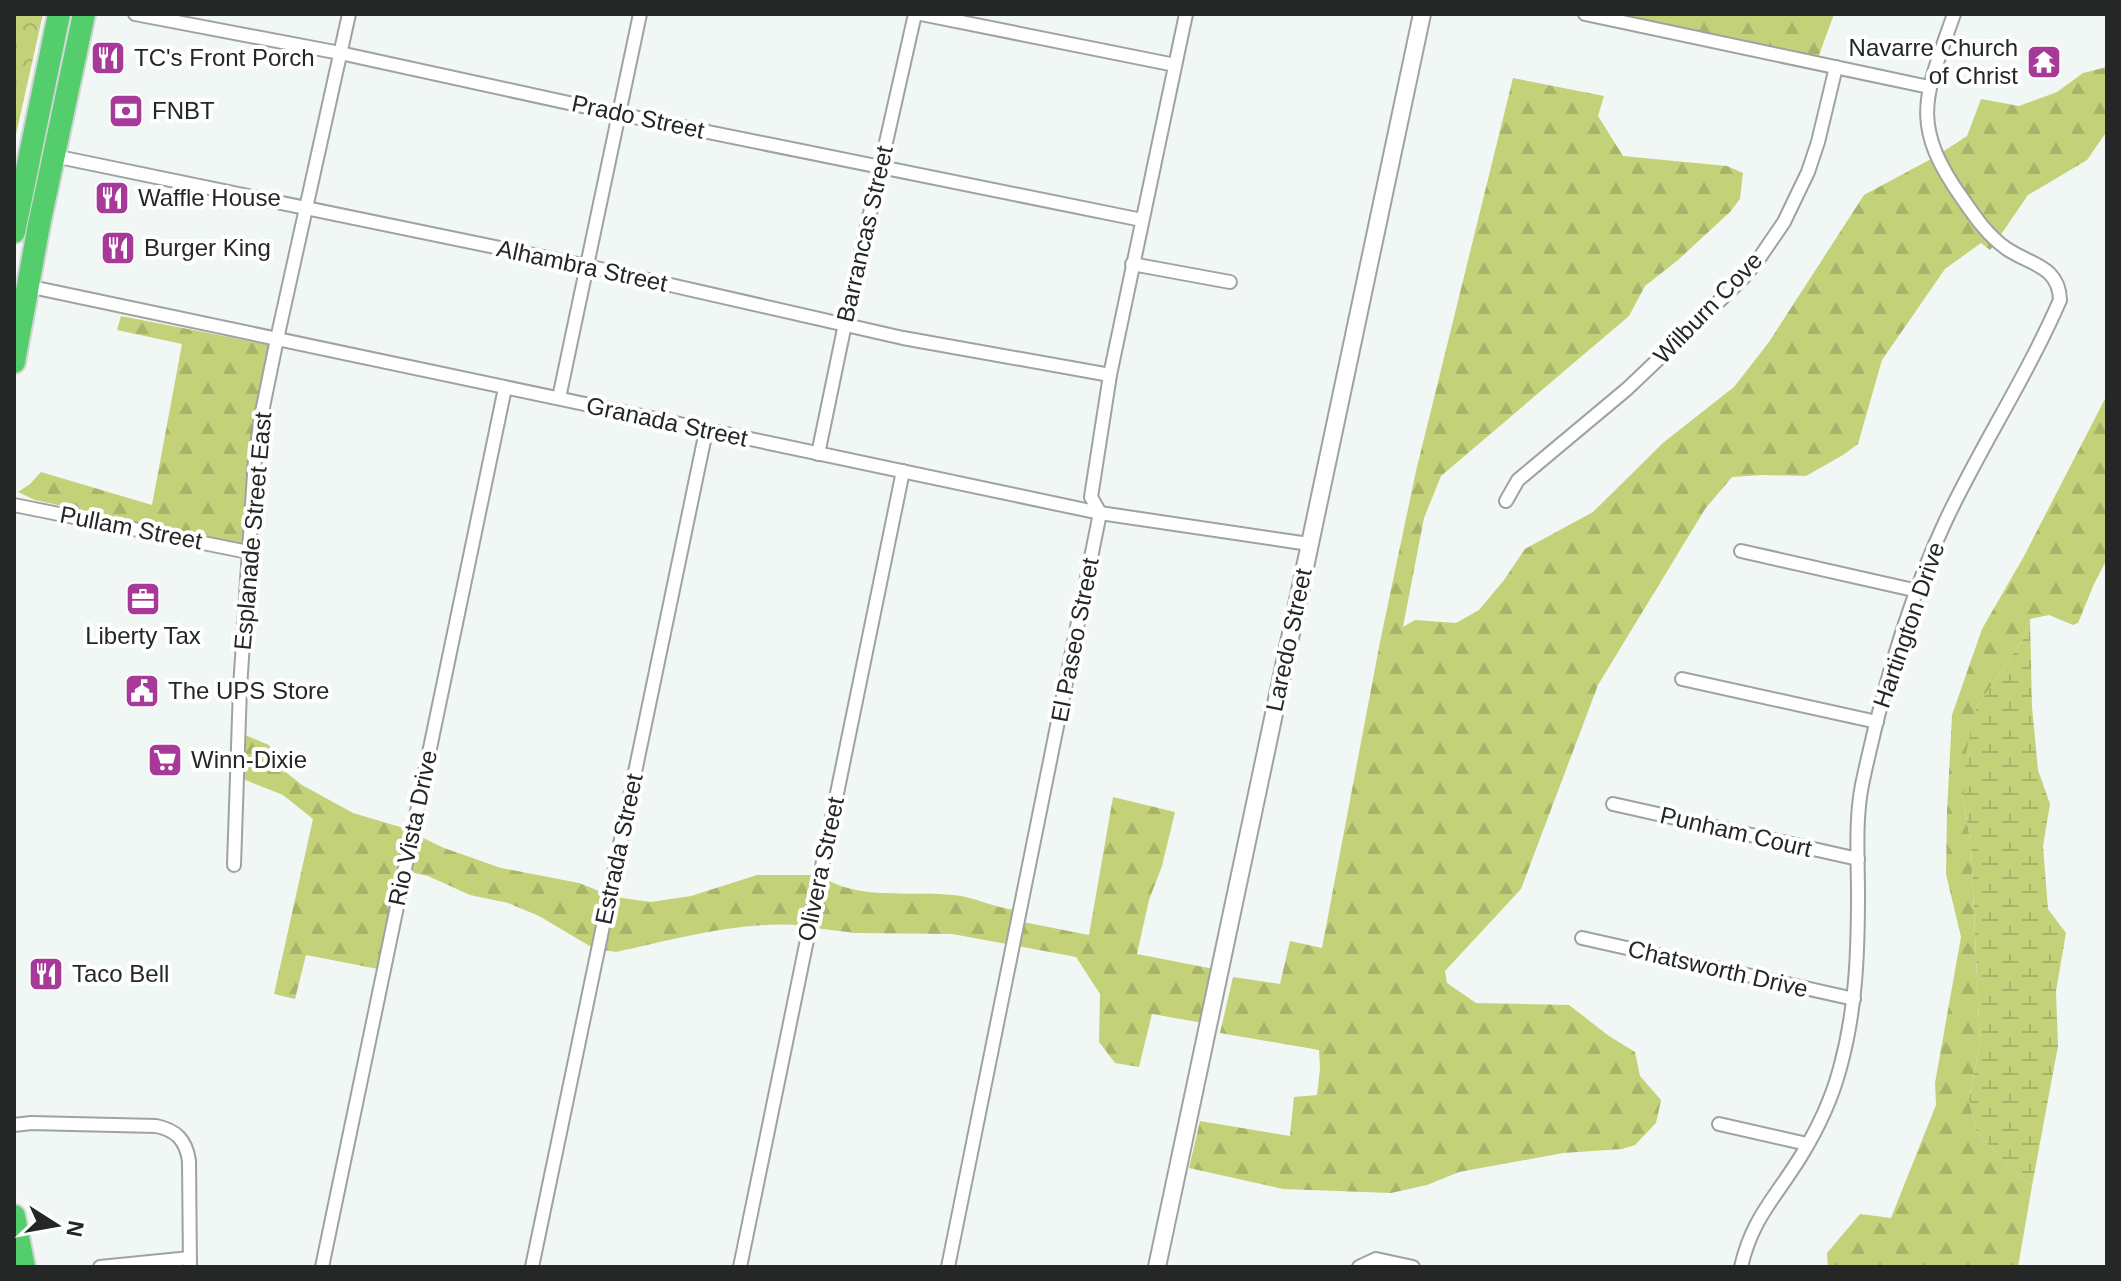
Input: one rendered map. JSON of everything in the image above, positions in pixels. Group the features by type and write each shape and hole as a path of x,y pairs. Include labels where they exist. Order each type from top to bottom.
{"highway":[{"path":"15,226 59,14"},
{"path":"14,362 39,225 84,14"},
{"path":"14,174 30,156"},
{"path":"14,1216 24,1267"}],"street":[{"name":"Prado Street","path":"135,14 340,53 619,114 1142,220"},
{"name":"Esplanade Street East","path":"234,865 240,688 255,459 277,339 349,14"},
{"path":"559,398 640,14"},
{"path":"918,14 1175,65"},
{"name":"Barrancas Street","path":"818,454 845,324 918,14"},
{"name":"El Paseo Street","path":"948,1267 1100,513 1091,497 1110,375 1186,14"},
{"name":"Laredo Street","path":"1157,1267 1422,14"},
{"path":"1585,14 1929,87"},
{"name":"Hartington Drive","path":"1741,1267 1748,1240 1758,1219 1807,1144 1840,1068 1854,999 1861,790 1894,655 1945,521 2060,300 2060,286 2052,275 2006,248 1992,236 1973,215 1936,157 1929,134 1926,106 1929,87 1954,14"},
{"name":"Wilburn Cove","path":"1506,501 1518,480 1627,389 1758,260 1789,212 1808,172 1836,67"},
{"name":"Alhambra Street","path":"54,156 587,266 903,338 1110,375"},
{"path":"15,226 39,225"},
{"path":"1132,264 1230,282"},
{"name":"Granada Street","path":"27,286 1100,513 1309,544"},
{"name":"Rio Vista Drive","path":"322,1267 505,388"},
{"name":"Estrada Street","path":"532,1267 706,431"},
{"name":"Olivera Street","path":"740,1267 903,471"},
{"name":"Pullam Street","path":"14,505 248,552"},
{"path":"1741,551 1918,591"},
{"path":"1682,679 1877,722"},
{"name":"Punham Court","path":"1613,804 1858,859"},
{"name":"Chatsworth Drive","path":"1582,938 1854,999"},
{"path":"1719,1124 1807,1144"},
{"path":"14,1125 156,1126 175,1132 183,1140 189,1161 190,1262 100,1267"},
{"path":"1359,1267 1376,1259 1413,1267"}],"green space":[{"path":"14,14 43,14 14,143"},
{"path":"1627,14 1834,14 1818,58 1626,18"},
{"path":"2107,67 2107,131 2087,160 2028,195 2000,236 1967,197 1941,153 1967,136 1981,99 2019,106 2057,92 2083,73"},
{"path":"1513,78 1604,96 1598,116 1623,156 1727,166 1743,173 1740,199 1678,260 1645,286 1629,316 1441,476 1424,518 1403,627 1415,620 1456,623 1479,610 1525,549 1593,512 1664,442 1734,387 1769,342 1864,195 1931,159 1960,204 1994,245 1990,250 1981,243 1945,269 1882,360 1858,444 1806,476 1732,477 1705,509 1598,685 1521,889 1445,971 1447,983 1476,1003 1569,1005 1635,1052 1640,1076 1661,1100 1656,1123 1635,1145 1622,1149 1563,1153 1459,1172 1427,1185 1391,1193 1283,1189 1189,1168 1200,1121 1290,1136 1294,1097 1317,1095 1319,1050 1220,1033 1233,977 1280,984 1290,941 1322,948 1416,471"},
{"path":"121,316 270,345 243,546 35,500 18,492 41,472 152,505 182,344 117,330"},
{"path":"2107,395 2107,559 2078,623 2073,625 2049,615 2030,619 2022,641 1976,708 1963,799 1971,845 1980,1044 1969,1100 1977,1133 2032,1186 2018,1267 1828,1267 1827,1253 1860,1214 1891,1218 1936,1105 1935,1083 1961,937 1946,874 1952,715 1982,629 2023,558"},
{"path":"2030,619 2032,707 2038,770 2050,804 2043,846 2048,909 2066,933 2056,991 2058,1046 2032,1186 1977,1133 1969,1100 1980,1044 1971,845 1963,799 1966,753 1976,708 2022,641"},
{"path":"245,735 269,745 283,770 302,785 353,813 407,829 378,969 306,955 295,999 274,994 313,819 283,795 243,779"},
{"path":"1113,797 1175,812 1137,954 1214,969 1203,1023 1152,1014 1139,1067 1115,1063 1099,1042 1100,994 1076,957 1018,946 1023,922 1089,935"},
{"path":"417,835 501,868 579,883 604,893 593,948 539,916 508,903 470,895 428,876 410,872"},
{"path":"757,875 814,875 804,926 759,925 616,952 604,950 615,897 651,902 691,896"},
{"path":"825,879 855,890 954,895 1014,910 1007,944 952,934 855,933 815,928"}],"place":[{"name":"TC's Front Porch","path":"108,58"},
{"name":"Navarre Church of Christ","path":"2044,62"},
{"name":"FNBT","path":"126,111"},
{"name":"Waffle House","path":"112,198"},
{"name":"Burger King","path":"118,248"},
{"name":"Liberty Tax","path":"143,599"},
{"name":"The UPS Store","path":"142,691"},
{"name":"Winn-Dixie","path":"165,760"},
{"name":"Taco Bell","path":"46,974"}]}
